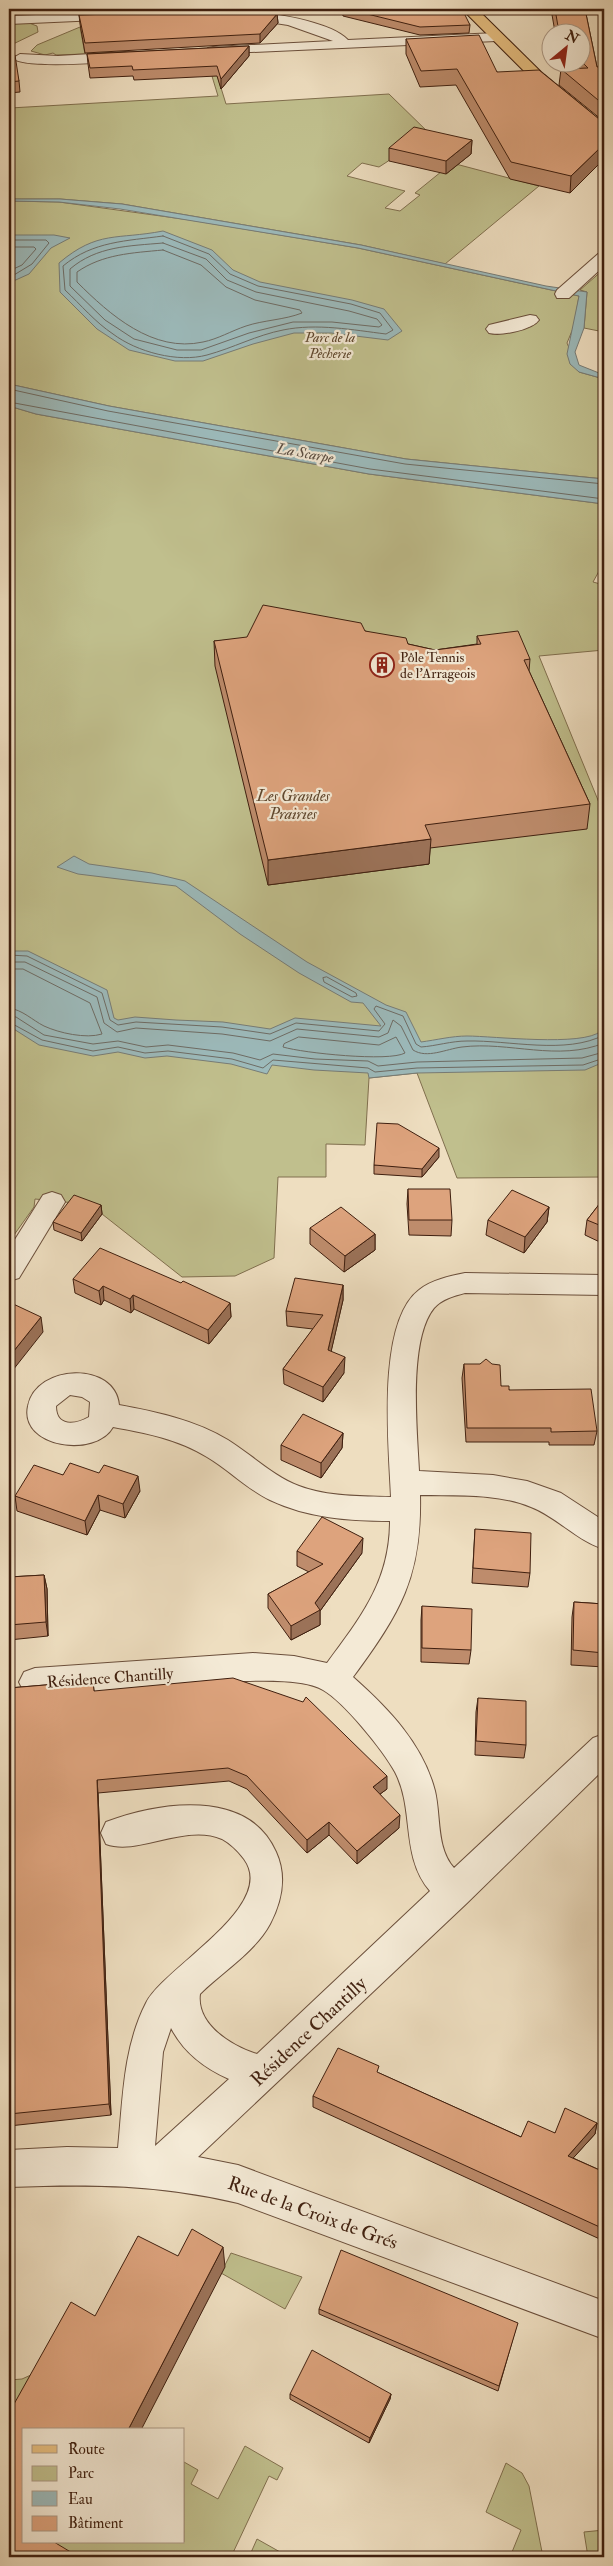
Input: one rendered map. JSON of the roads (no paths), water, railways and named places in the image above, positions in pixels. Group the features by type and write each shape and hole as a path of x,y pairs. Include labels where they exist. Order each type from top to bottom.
{"main road":[{"path":"469,9 536,75 604,130"}],"street":[{"path":"225,13 271,16 288,20 337,37 343,44"},
{"path":"9,20 67,14 132,15"},
{"path":"48,31 67,14"},
{"path":"195,52 496,37"},
{"path":"15,54 58,60 140,55"},
{"path":"566,291 604,258"},
{"path":"495,329 507,328 530,320"},
{"path":"9,1271 52,1202"},
{"path":"333,1680 389,1598 402,1556 405,1496 404,1348 415,1315 425,1300 443,1290 465,1283 604,1284"},
{"path":"106,1414 186,1433 209,1444 271,1488 294,1496 348,1507 405,1496 519,1492 542,1498 604,1537"},
{"name":"Résidence Chantilly","path":"35,1682 253,1667 315,1672 333,1680 381,1727 407,1762 416,1781 430,1860 438,1874 455,1892"},
{"name":"Résidence Chantilly","path":"146,2167 262,2074 604,1748"},
{"path":"118,1833 170,1822 216,1822 234,1828 249,1837 264,1860 266,1880 256,1915 182,1986 159,2013 145,2052 146,2167"},
{"path":"182,1986 179,1998 181,2010 197,2036 224,2060 241,2068 262,2074"},
{"name":"Rue de la Croix de Grés","path":"9,2169 54,2166 146,2167 198,2174 238,2184 604,2320"}],"water":[{"path":"9,199 60,199 122,204 361,245 546,286 587,292 584,328 575,352 579,365 604,375 604,379 579,372 570,364 567,354 579,296 358,248 120,209 59,202 9,201"},
{"path":"163,231 212,250 233,270 260,282 352,300 384,309 402,331 388,340 331,333 294,333 253,344 203,361 175,361 129,350 97,329 60,292 59,263 85,245 97,241"},
{"path":"9,235 54,235 70,238 51,248 29,274 9,283"},
{"name":"La Scarpe","path":"9,384 109,406 406,459 604,479 604,504 369,474 36,414 9,406"},
{"path":"74,856 89,864 152,873 185,881 307,962 386,1005 406,1012 421,1042 467,1036 537,1040 576,1039 591,1036 601,1031 604,1013 604,1062 585,1070 417,1073 369,1078 368,1073 272,1065 267,1074 231,1064 167,1056 145,1058 118,1052 93,1056 39,1045 9,1026 9,951 28,951 107,990 114,1018 118,1020 135,1017 223,1022 270,1029 295,1018 381,1026 363,1003 351,1002 299,973 240,934 176,886 78,874 57,867"}],"place":[{"name":"Pôle Tennis de l'Arrageois","path":"382,665"}],"park label":[{"name":"Parc de la Pècherie","path":"330,346"},
{"name":"Les Grandes Prairies","path":"293,804"}]}
